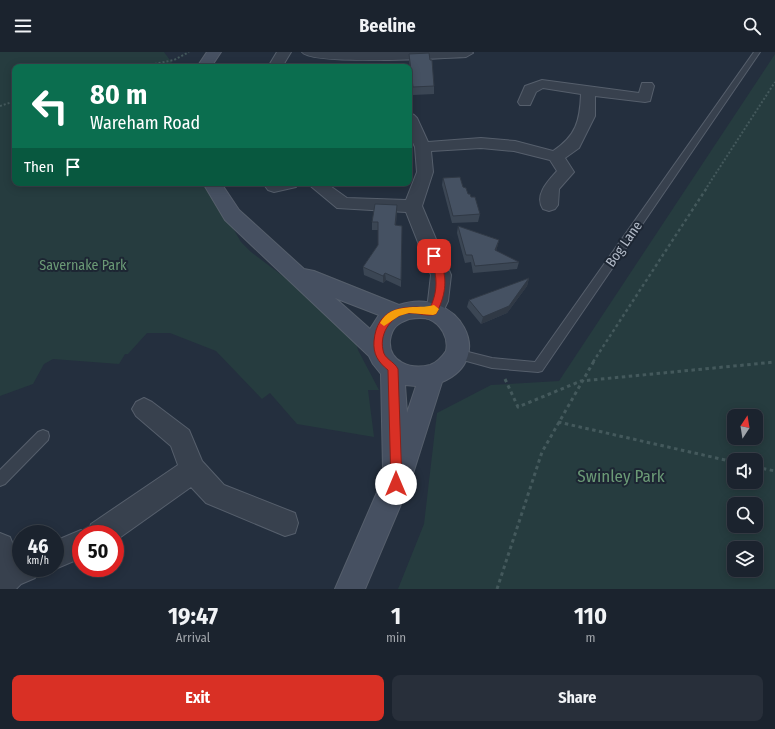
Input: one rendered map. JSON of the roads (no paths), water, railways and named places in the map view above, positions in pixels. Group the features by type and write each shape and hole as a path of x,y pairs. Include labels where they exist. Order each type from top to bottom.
{"main road":[{"path":"206,64 214,52"},
{"path":"214,186 232,215 385,359 403,374 417,376 432,375 445,369 454,360 456,354 458,339 453,328 445,319 433,312 409,310 396,313 380,328 385,359 396,484"},
{"path":"288,267 333,288 396,313"},
{"path":"350,589 396,484 432,375"}],"street":[{"path":"277,64 284,52"},
{"path":"309,52 397,62 451,53 466,54"},
{"path":"525,102 530,89 542,84 645,98 647,86"},
{"path":"556,157 573,145 588,116 588,91"},
{"path":"412,124 423,148 425,172 413,206 441,274 438,301 433,312"},
{"path":"423,148 481,143 515,146 556,157 566,172 551,188 549,205"},
{"path":"319,186 343,204 413,206"},
{"path":"144,409 180,438 193,470 215,494 285,523"},
{"path":"115,525 193,470"},
{"path":"0,548 12,575"}],"lane":[{"name":"Bog Lane","path":"456,354 492,363 538,367 758,52"},
{"path":"0,479 43,436"}],"park label":[{"name":"Savernake Park","path":"83,265"},
{"name":"Swinley Park","path":"621,476"}]}
